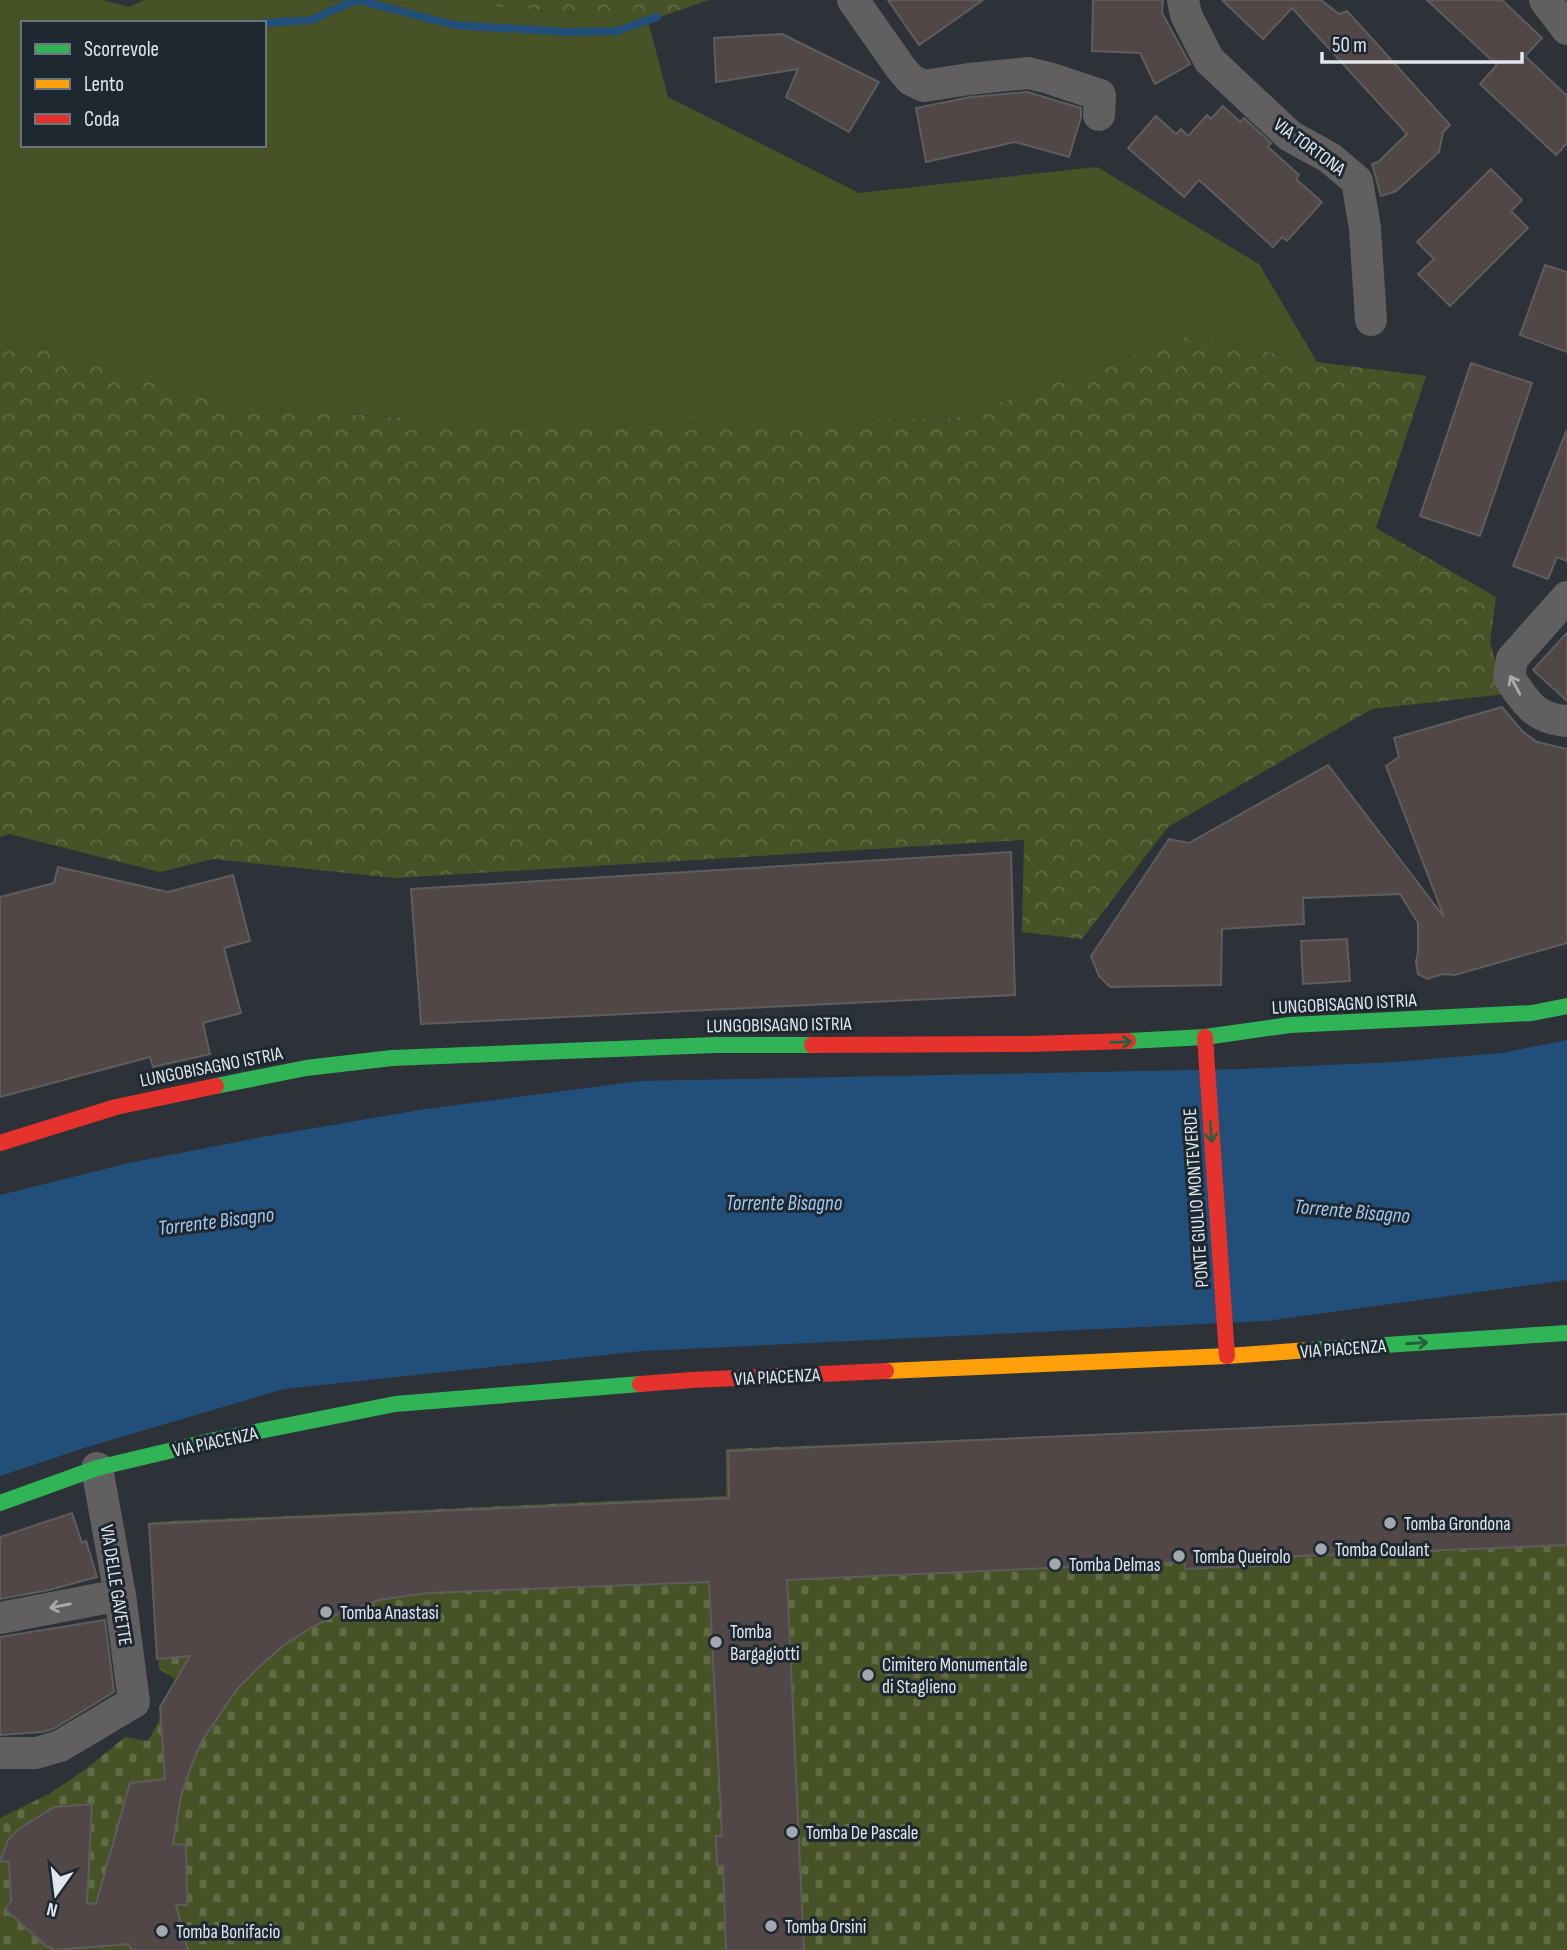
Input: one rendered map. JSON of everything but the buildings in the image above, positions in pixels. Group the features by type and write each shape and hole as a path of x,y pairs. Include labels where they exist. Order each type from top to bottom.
{"main road":[{"name":"LUNGOBISAGNO ISTRIA","path":"0,1143 116,1107 306,1068 392,1058 715,1045 1139,1041 1205,1037 1290,1025 1532,1013 1567,1006"},
{"path":"1189,1022 1290,1025"},
{"path":"1029,1044 1125,1026"},
{"name":"PONTE GIULIO MONTEVERDE","path":"1205,1037 1227,1353"},
{"name":"VIA PIACENZA","path":"0,1503 97,1468 215,1440 395,1404 692,1380 1567,1333"}],"street":[{"path":"853,0 911,80 924,86 1028,74 1100,95 1099,114"},
{"name":"VIA TORTONA","path":"1183,0 1185,15 1209,60 1290,136 1330,158 1357,181 1365,228 1371,320"},
{"path":"1545,0 1567,29"},
{"path":"1567,597 1512,659 1508,677 1522,699 1538,714 1567,721"},
{"name":"VIA DELLE GAVETTE","path":"0,1753 36,1753 133,1713 120,1595 97,1468"},
{"path":"0,1618 120,1595"}],"green space":[{"path":"0,0 102,0 129,7 144,0 325,0 481,5 648,21 668,97 859,193 1097,167 1259,264 1317,362 1190,335 958,417 547,427 242,407 0,335"},
{"path":"325,0 709,0 648,21 481,5"},
{"path":"0,335 242,407 547,427 958,417 1190,335 1317,362 1426,376 1376,528 1496,597 1490,643 1506,694 1372,709 1168,827 1082,939 1022,932 1024,840 395,878 213,859 160,872 9,834 0,837"},
{"name":"Cimitero Monumentale di Staglieno","path":"1567,1413 1567,1950 0,1950 0,1818 49,1794 86,1769 125,1737 148,1741 180,1682 159,1669 152,1522 726,1496 726,1449"}],"water":[{"name":"Torrente Bisagno","path":"1567,1040 1567,1280 1267,1321 643,1351 284,1389 84,1448 0,1476 0,1195 129,1163 267,1136 426,1109 639,1081 1241,1069 1393,1062 1501,1053"}],"waterway":[{"path":"266,23 311,20 356,0"},
{"path":"357,0 454,25 569,32 617,31 657,17"}],"traffic: fast":[{"path":"1128,1041 1205,1037 1290,1025 1532,1013 1567,1006"},
{"path":"216,1086 306,1068 392,1058 715,1045 812,1045"},
{"path":"1309,1350 1567,1333"},
{"path":"0,1503 97,1468 215,1440 395,1404 640,1384"}],"traffic: slow":[{"path":"886,1371 1309,1350"}],"traffic: jam":[{"path":"1205,1037 1227,1356"},
{"path":"812,1045 1128,1041"},
{"path":"0,1143 116,1107 216,1086"},
{"path":"640,1384 886,1371"}],"place":[{"name":"Tomba Grondona","path":"1390,1523"},
{"name":"Tomba Coulant","path":"1321,1549"},
{"name":"Tomba Queirolo","path":"1179,1556"},
{"name":"Tomba Delmas","path":"1055,1564"},
{"name":"Tomba Anastasi","path":"326,1612"},
{"name":"Tomba Bargagiotti","path":"716,1642"},
{"name":"Cimitero Monumentale di Staglieno","path":"868,1675"},
{"name":"Tomba De Pascale","path":"792,1832"},
{"name":"Tomba Orsini","path":"771,1926"},
{"name":"Tomba Bonifacio","path":"162,1931"}]}
